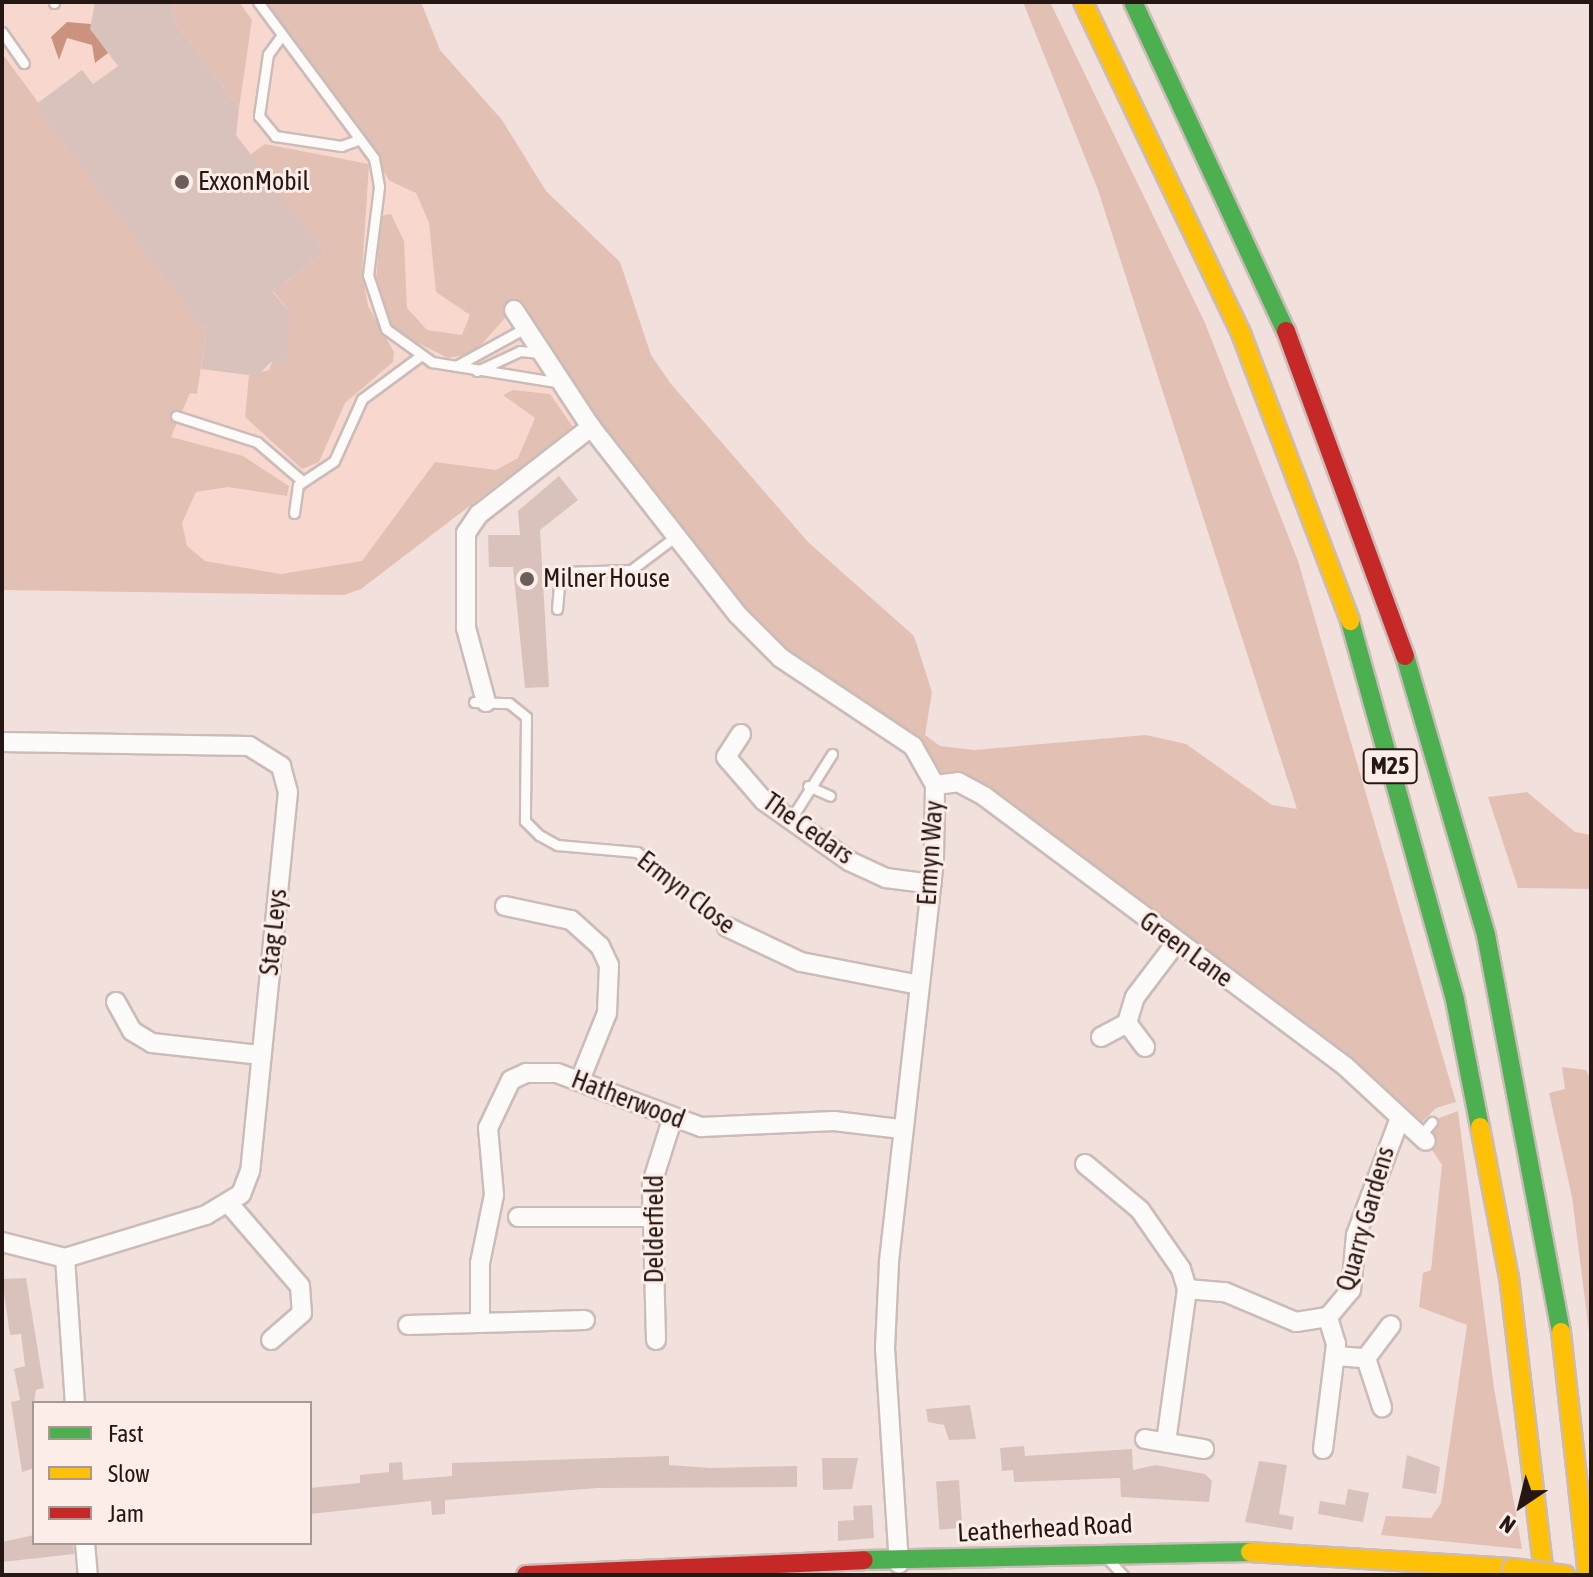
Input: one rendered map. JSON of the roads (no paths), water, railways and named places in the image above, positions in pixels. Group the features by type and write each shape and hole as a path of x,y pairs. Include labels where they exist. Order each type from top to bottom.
{"highway":[{"name":"M25","path":"1083,2 1242,336 1350,622 1455,1000 1509,1277 1544,1575"},
{"name":"M25","path":"1133,2 1276,303 1391,606 1430,740 1486,935 1554,1274 1588,1575"},
{"name":"Leatherhead Road","path":"526,1575 900,1568 1101,1550 1512,1568 1566,1575"}],"street":[{"name":"Ermyn Way","path":"514,310 591,427 675,537 768,647 913,746 935,785 932,884 900,1129 885,1348 900,1568"},
{"path":"480,702 466,628 466,533 479,514 591,427"},
{"name":"The Cedars","path":"741,734 726,757 791,819 874,873 932,884"},
{"name":"Stag Leys","path":"2,742 249,746 281,766 288,792 250,1171 230,1205"},
{"name":"Green Lane","path":"935,785 970,786 1176,943 1345,1066 1400,1118 1426,1133"},
{"path":"505,906 571,920 600,946 609,965 609,1004 580,1080"},
{"name":"Ermyn Close","path":"727,927 801,962 919,985"},
{"path":"1101,1037 1127,1023 1135,997 1176,943"},
{"path":"116,1002 132,1031 152,1043 261,1055"},
{"path":"1127,1023 1145,1047"},
{"name":"Hatherwood","path":"480,1322 480,1263 494,1195 487,1142 493,1110 511,1080 526,1073 580,1080 672,1120 727,1128 834,1121 900,1129"},
{"name":"Quarry Gardens","path":"1187,1289 1225,1292 1296,1322 1328,1317 1351,1290 1356,1235 1400,1118"},
{"name":"Delderfield","path":"656,1340 652,1217 656,1160 672,1120"},
{"path":"1085,1164 1156,1229 1187,1289 1166,1443"},
{"path":"2,1242 65,1258 230,1205 300,1286 302,1313 271,1340"},
{"path":"518,1217 652,1217"},
{"path":"65,1258 75,1401"},
{"name":"Quarry Gardens","path":"1323,1449 1335,1356 1328,1317"},
{"path":"408,1325 585,1320"},
{"path":"1366,1358 1391,1325"},
{"path":"1335,1356 1366,1358"},
{"path":"1366,1358 1382,1407"},
{"path":"1145,1439 1204,1449"},
{"path":"85,1545 88,1575"}],"lane":[{"path":"258,2 360,139 380,172 370,295 386,329 419,357 477,371 562,383"},
{"path":"2,32 24,63"},
{"path":"282,35 268,54 259,116 275,136 341,146 360,139"},
{"path":"456,366 525,328"},
{"path":"477,371 520,351 540,353"},
{"path":"294,513 301,480 334,461 362,399 419,357"},
{"path":"176,416 257,442 301,480"},
{"path":"557,609 560,572 631,570 675,537"},
{"name":"Ermyn Close","path":"480,702 509,703 526,717 525,821 539,835 557,845 637,852 727,927"},
{"path":"791,819 808,786 832,754"},
{"path":"808,786 830,796"},
{"path":"1101,1550 1123,1575"}],"place":[{"name":"ExxonMobil","path":"182,182"},
{"name":"Milner House","path":"527,579"}]}
